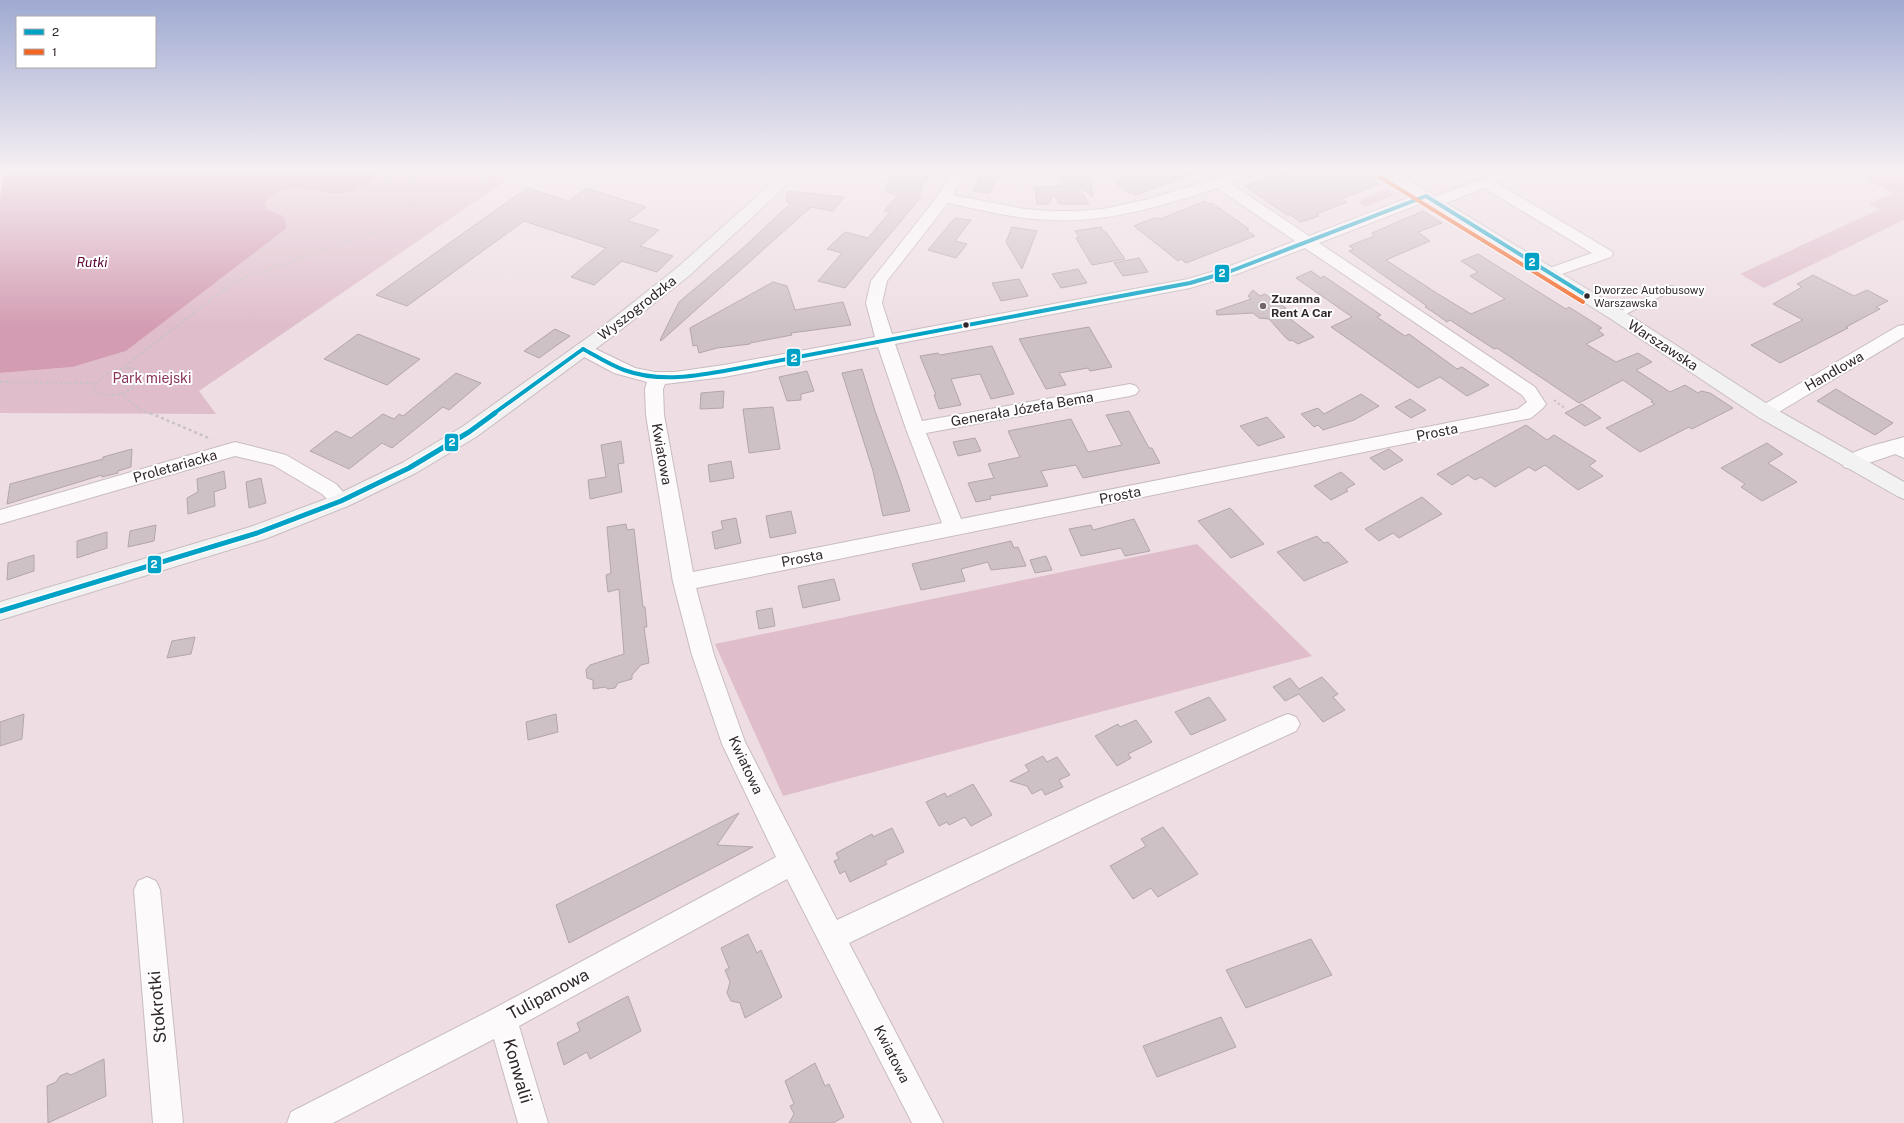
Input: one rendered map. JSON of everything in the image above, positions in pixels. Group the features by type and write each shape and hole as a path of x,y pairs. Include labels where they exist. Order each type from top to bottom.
{"main road":[{"name":"Wyszogrodzka","path":"0,611 257,533 341,500 409,468 469,432 582,350 684,271 736,223"},
{"name":"Warszawska","path":"1470,223 1617,315 1765,412 1904,491"}],"street":[{"path":"924,223 879,281 874,302 885,341 915,429 954,527"},
{"path":"1279,223 1306,242"},
{"path":"582,350 628,372 658,378 682,377 724,371 1190,283 1231,271 1306,242 1360,223"},
{"path":"1550,273 1605,254 1554,223"},
{"name":"Prosta","path":"684,582 1524,414 1537,404 1529,391 1306,242"},
{"name":"Handlowa","path":"1765,412 1904,330"},
{"name":"Kwiatowa","path":"658,378 654,390 655,415 684,582 703,655 734,744 792,862 928,1123"},
{"name":"Generała Józefa Bema","path":"915,429 1130,390"},
{"name":"Proletariacka","path":"0,517 235,449 279,460 329,489 341,500"},
{"path":"1851,462 1861,457 1899,449"},
{"path":"831,937 1100,809 1288,724"},
{"name":"Tulipanowa","path":"302,1123 503,1019 792,862"},
{"name":"Stokrotki","path":"147,890 168,1123"},
{"name":"Konwalii","path":"503,1019 533,1123"}],"lane":[{"path":"1617,315 1673,288"}],"path":[{"path":"122,369 235,281 378,232 391,223"},
{"path":"122,369 134,369 141,374 141,378 134,386 121,393 105,396 98,395 94,392 93,388 95,383 105,374 122,369"},
{"path":"0,382 95,383"},
{"path":"121,393 139,409 235,449"}],"green space":[{"name":"Park miejski","path":"286,223 444,223 199,391 216,414 0,413 0,373 73,367 126,351 287,228"},
{"path":"1849,223 1897,223 1764,288 1740,274"},
{"path":"1197,544 1312,656 783,796 715,644"}],"water":[{"name":"Rutki","path":"0,223 286,223 287,228 126,351 73,367 0,373"}],"building":[{"path":"477,223 521,223 407,306 376,295"},
{"path":"531,223 636,223 659,230 640,246 673,256 657,272 622,261 594,285 571,277 606,248"},
{"path":"769,223 793,223 661,341 660,340 679,302 743,248"},
{"path":"880,223 899,223 845,288 818,281 842,253 827,249 845,232 868,238"},
{"path":"950,223 968,223 955,241 967,244 956,258 928,250"},
{"path":"1140,223 1241,223 1249,229 1246,230 1255,236 1186,263 1181,259 1178,261 1134,226"},
{"path":"1394,223 1441,223 1418,232 1430,241 1386,260 1471,314 1505,299 1470,276 1478,272 1461,261 1478,254 1566,309 1569,307 1602,328 1598,330 1604,335 1586,344 1616,362 1638,353 1652,362 1636,370 1670,392 1685,385 1698,393 1701,391 1710,393 1733,408 1692,429 1689,427 1640,452 1606,428 1655,404 1651,402 1653,401 1623,380 1579,403 1497,348 1494,349 1450,320 1447,322 1425,307 1427,306 1349,251 1354,249 1349,246 1374,236 1372,233"},
{"path":"1012,227 1037,231 1022,269 1006,242"},
{"path":"1101,227 1125,259 1092,265 1076,238 1079,237 1075,231"},
{"path":"1139,258 1148,272 1123,276 1114,263"},
{"path":"1078,269 1087,283 1061,288 1052,274"},
{"path":"1311,271 1321,278 1324,276 1381,315 1377,317 1405,336 1409,334 1457,369 1462,367 1489,385 1467,396 1440,377 1418,388 1331,327 1352,317 1296,278"},
{"path":"1813,275 1854,296 1867,290 1888,301 1876,307 1880,309 1846,327 1848,328 1780,363 1751,345 1803,320 1773,304 1802,287 1797,284"},
{"path":"1019,279 1028,296 1001,301 992,283"},
{"path":"773,282 787,286 795,310 843,302 851,325 791,333 792,335 750,344 717,348 699,353 697,345 693,346 690,328"},
{"path":"1253,290 1260,296 1265,294 1286,308 1280,311 1314,337 1298,344 1286,338 1269,319 1259,318 1253,313 1217,315 1216,311 1251,299 1248,296"},
{"path":"1089,327 1112,367 1090,371 1088,368 1059,373 1066,385 1046,389 1019,339"},
{"path":"555,329 570,336 539,358 524,351"},
{"path":"358,334 420,359 387,385 324,359"},
{"path":"992,346 1014,394 991,399 980,374 951,379 961,405 939,409 934,395 936,395 920,356 938,353 940,355"},
{"path":"862,369 910,511 883,516 873,471 842,373"},
{"path":"807,371 814,391 801,394 801,400 787,401 779,377"},
{"path":"456,373 481,383 449,410 443,407 392,448 382,443 349,469 310,451 336,431 351,438 383,414 394,419 399,414 403,416"},
{"path":"1836,389 1893,423 1875,435 1817,401"},
{"path":"724,391 723,408 700,409 701,393"},
{"path":"1361,394 1379,406 1354,420 1323,430 1318,425 1314,427 1301,414 1318,408 1324,414"},
{"path":"1410,399 1426,410 1411,418 1395,407"},
{"path":"1582,404 1601,418 1585,426 1565,413"},
{"path":"773,407 780,449 749,453 743,409"},
{"path":"1129,411 1149,448 1152,448 1160,463 1083,478 1076,465 1041,471 1048,486 990,496 991,499 976,502 968,483 994,478 988,464 1020,457 1008,431 1071,419 1088,452 1122,445 1106,415"},
{"path":"1267,417 1285,437 1258,446 1240,426"},
{"path":"1526,425 1547,440 1554,435 1596,461 1589,466 1603,476 1578,490 1545,465 1535,471 1529,467 1495,487 1481,477 1475,480 1468,475 1452,485 1437,474"},
{"path":"975,438 981,451 958,456 953,442"},
{"path":"621,441 624,463 618,464 622,492 590,499 588,480 606,477 601,445"},
{"path":"1767,443 1783,454 1768,463 1797,482 1762,501 1741,487 1745,484 1721,468"},
{"path":"132,449 131,467 118,471 118,473 102,477 102,475 7,504 10,484 103,459 103,457"},
{"path":"1389,449 1403,460 1384,470 1370,458"},
{"path":"731,461 734,478 710,482 708,465"},
{"path":"224,471 226,488 214,492 215,506 188,514 187,498 198,492 197,479"},
{"path":"1341,472 1355,484 1346,489 1348,491 1331,500 1314,486"},
{"path":"261,478 266,503 249,508 246,482"},
{"path":"1422,497 1442,514 1399,538 1393,533 1379,541 1365,529"},
{"path":"1230,508 1264,544 1231,558 1198,521"},
{"path":"791,511 796,533 770,538 766,516"},
{"path":"736,518 741,543 715,549 712,532 723,529 721,521"},
{"path":"1134,519 1150,551 1125,556 1121,548 1081,556 1069,529 1091,525 1093,530"},
{"path":"626,524 627,530 634,529 643,607 645,607 647,627 644,627 649,663 641,665 632,675 632,679 618,683 615,688 608,689 605,687 593,689 593,680 587,678 586,670 590,665 624,654 619,589 608,592 606,575 611,573 607,527"},
{"path":"156,525 154,541 128,547 130,531"},
{"path":"107,532 107,548 77,558 77,541"},
{"path":"1317,536 1324,543 1328,542 1348,562 1304,581 1277,552"},
{"path":"1011,541 1014,548 1018,547 1026,566 991,570 988,562 961,569 965,581 921,590 912,564"},
{"path":"34,555 34,571 7,580 8,563"},
{"path":"1046,556 1052,570 1035,573 1030,560"},
{"path":"834,579 840,600 803,608 798,586"},
{"path":"772,608 775,626 759,629 756,611"},
{"path":"195,637 191,654 167,658 172,641"},
{"path":"1322,677 1338,694 1333,697 1345,710 1323,722 1299,694 1285,701 1273,687 1290,678 1299,689"},
{"path":"1209,697 1226,720 1191,735 1175,712"},
{"path":"24,714 22,739 0,746 0,722"},
{"path":"556,714 558,732 528,740 526,722"},
{"path":"1136,720 1152,742 1128,754 1131,758 1117,766 1095,736 1118,724 1120,727"},
{"path":"1043,756 1047,762 1057,757 1070,775 1059,780 1063,787 1045,795 1042,789 1032,794 1027,786 1010,781 1029,771 1025,765"},
{"path":"973,784 992,815 971,826 965,817 949,825 947,822 939,826 926,802 945,793 947,797"},
{"path":"739,813 717,845 753,847 569,943 556,905"},
{"path":"1163,827 1198,874 1158,897 1151,888 1133,899 1110,866 1146,846 1141,839"},
{"path":"892,828 904,852 885,861 887,864 850,882 845,871 840,874 834,861 839,859 836,853 872,834 873,837"},
{"path":"748,934 757,953 761,950 782,997 745,1018 740,1003 731,1001 727,993 730,982 725,970 729,968 721,948"},
{"path":"1311,939 1332,975 1246,1008 1226,970"},
{"path":"628,996 641,1031 590,1059 587,1052 564,1065 557,1043 580,1031 577,1023"},
{"path":"1221,1017 1236,1047 1157,1077 1143,1046"},
{"path":"104,1059 106,1096 48,1123 47,1086 56,1082 60,1076 67,1073 71,1075"},
{"path":"815,1063 825,1086 829,1084 844,1117 833,1123 789,1123 794,1114 790,1106 794,1104 785,1081"}],"transit line":[{"name":"2","path":"583,349 624,370 642,375 665,378 701,375 1190,283 1231,271 1355,223"},
{"name":"1","path":"1455,223 1583,302"},
{"name":"2","path":"1470,223 1587,296"},
{"name":"2","path":"0,611 257,533 341,501 409,468 469,432 583,349"}],"place":[{"name":"Dworzec Autobusowy Warszawska","path":"1587,296"},
{"name":"Zuzanna Rent A Car","path":"1263,306"}]}
